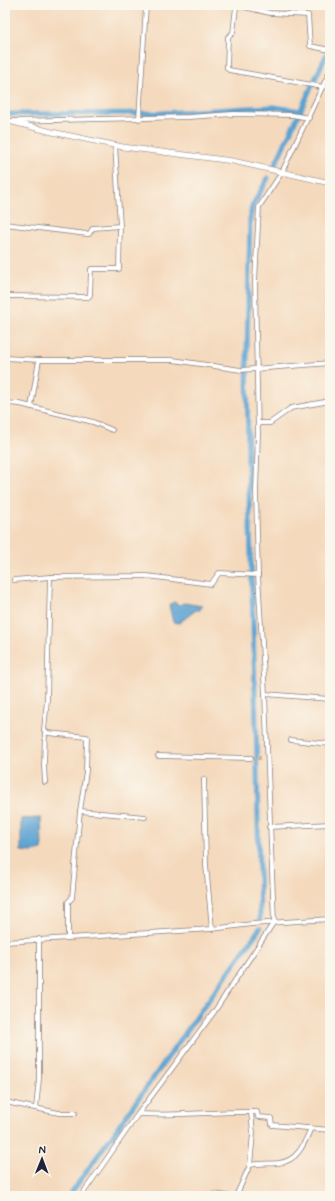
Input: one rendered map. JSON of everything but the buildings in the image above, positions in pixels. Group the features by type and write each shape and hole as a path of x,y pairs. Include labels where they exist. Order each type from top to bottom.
{"street":[{"path":"139,117 146,5"},
{"path":"320,87 229,70 227,68 228,37 233,33 236,6 270,13 308,15 310,18 310,45 330,50"},
{"path":"81,1196 138,1114 214,1012 274,922 266,758 265,694 256,575 258,423 253,370 255,281 260,207 282,172 309,118 320,87 328,81 330,71"},
{"path":"6,121 233,114 309,118"},
{"path":"6,121 116,146 234,161 330,183"},
{"path":"5,296 89,297 91,269 120,268 120,226 116,146"},
{"path":"5,225 87,234 90,234 93,228 120,226"},
{"path":"5,358 39,360 173,360 241,370 330,363"},
{"path":"31,407 39,360"},
{"path":"258,423 270,423 291,408 330,401"},
{"path":"5,403 20,404 92,422 112,430"},
{"path":"14,580 50,577 147,576 211,584 219,573 256,575"},
{"path":"45,782 45,732 50,618 50,577"},
{"path":"265,694 330,699"},
{"path":"45,732 87,737 86,771 80,811 72,898 68,902 68,936"},
{"path":"291,740 330,744"},
{"path":"158,756 251,758"},
{"path":"261,758 266,758"},
{"path":"204,779 206,865 212,929"},
{"path":"80,811 145,817"},
{"path":"269,827 330,824"},
{"path":"5,942 68,936 212,929 274,922 330,919"},
{"path":"36,1108 39,1079 39,939"},
{"path":"5,1102 59,1113 75,1113"},
{"path":"138,1114 164,1115 229,1111 258,1112 258,1117 272,1118 272,1125 330,1130"},
{"path":"236,1196 250,1165 253,1133 251,1112"},
{"path":"250,1165 264,1163 280,1164 297,1155 303,1148 311,1128"},
{"path":"211,1196 214,1194 228,1196"}],"water":[{"path":"174,602 179,605 184,603 202,606 200,610 196,610 179,623 173,622 169,605"},
{"path":"41,818 42,850 33,852 21,851 21,819"}],"waterway":[{"path":"274,167 330,47"},
{"path":"5,114 162,113 275,107 301,111"},
{"path":"260,919 248,461 247,351 250,219 252,206 268,178"},
{"path":"69,1196 260,928"}],"tunnel":[{"path":"251,758 261,758"}]}
